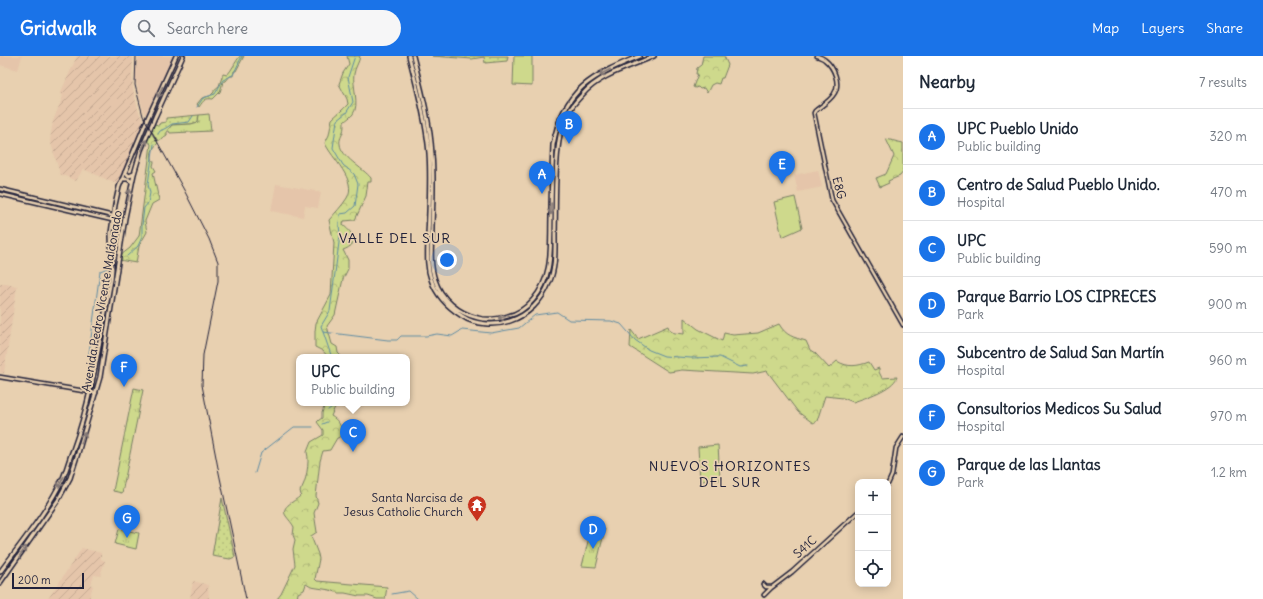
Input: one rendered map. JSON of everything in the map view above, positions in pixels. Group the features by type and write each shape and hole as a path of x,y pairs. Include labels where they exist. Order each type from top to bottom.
{"main road":[{"name":"Avenida Pedro Vicente Maldonado","path":"0,572 45,509 59,486 64,477 80,431 90,392 111,280 112,269 110,246 112,220 122,180 176,56"},
{"name":"Avenida Pedro Vicente Maldonado","path":"0,583 54,506 67,484 78,454 100,376 125,216 134,174 153,123 183,56"},
{"path":"409,56 426,127 430,174 428,258 431,279 443,301 454,311 465,318 494,324 510,321 522,316 532,308 549,284 554,265 557,158 560,136 570,111 584,92 604,78 654,56"},
{"path":"413,56 426,110 432,153 432,260 434,279 447,300 460,311 477,318 491,320 512,315 529,305 541,290 546,279 550,258 553,144 564,110 577,92 593,78 640,56"},
{"path":"125,172 129,176 134,174"},
{"path":"122,180 128,179 132,182"}],"street":[{"name":"E8G","path":"817,56 830,65 835,75 837,84 836,92 814,113 832,200 903,325"},
{"path":"0,189 113,216"},
{"path":"0,194 112,220"},
{"path":"0,377 96,393"},
{"path":"890,479 896,448 903,437"},
{"name":"S41C","path":"764,595 792,572 855,515"},
{"path":"763,584 766,587 772,587"}],"shaded area":[{"path":"0,56 22,56 18,70 0,65"},
{"path":"77,56 133,56 133,90 138,110 144,123 119,185 83,169 76,181 60,174 50,140 53,121 63,96 60,94"},
{"path":"138,56 173,56 147,116 144,113 135,76"},
{"path":"818,170 822,187 798,192 794,175"},
{"path":"276,184 321,192 318,208 305,206 303,217 271,211"},
{"path":"0,283 17,286 4,373 0,373"},
{"path":"82,548 101,553 101,559 105,561 100,576 94,575 91,585 93,586 89,599 48,599"},
{"path":"193,581 208,585 209,599 190,599"}],"green space":[{"path":"240,56 244,56 236,71 234,71 233,76 230,76 223,82 220,92 213,99 205,100 199,107 197,104 202,98 210,96 214,92 214,90 219,86 223,74 227,75"},
{"path":"347,56 360,56 354,74 356,106 352,115 344,122 344,130 340,139 340,144 341,149 348,158 371,178 371,182 368,182 366,196 355,220 344,221 343,225 354,239 352,245 343,250 348,260 348,269 343,279 335,315 327,326 332,344 337,347 339,354 326,354 315,347 315,331 316,323 331,295 334,243 329,220 347,198 349,184 342,169 325,143 329,135 332,119 348,104 339,84 343,73 349,64"},
{"path":"432,56 508,56 507,61 485,63 484,57 472,59"},
{"path":"514,56 532,56 532,86 513,85"},
{"path":"703,56 724,56 728,65 719,84 715,83 711,85 707,93 704,88 700,89 698,87 693,87 698,74 696,74 697,68 701,65"},
{"path":"209,114 211,131 170,133 167,131 172,125 198,122 199,115"},
{"path":"199,115 198,122 172,125 167,131 167,135 158,141 151,130 154,124 159,125 160,123 166,122 166,118"},
{"path":"150,131 158,143 151,154 154,162 153,166 156,171 153,173 159,200 152,204 145,221 147,232 139,246 136,263 119,260 121,255 130,248 139,236 151,144 147,141"},
{"path":"886,139 903,143 903,172 900,176 888,181 889,183 880,187 876,178 886,174 894,156"},
{"path":"795,197 802,228 782,237 774,202"},
{"path":"684,318 698,329 722,341 724,333 733,335 758,333 779,324 787,334 806,341 810,350 815,353 829,368 837,361 845,365 853,366 869,362 874,370 879,368 882,378 897,377 884,389 853,402 843,398 825,396 817,421 813,423 798,412 767,371 753,374 682,370 669,372 630,347 631,330 638,339 668,326 672,332 684,334"},
{"path":"134,388 143,390 122,493 113,491"},
{"path":"336,406 331,416 339,423 343,434 337,438 330,450 323,451 320,461 316,496 318,503 314,513 317,532 311,536 319,559 315,579 317,581 387,587 385,599 339,593 311,587 306,584 304,590 298,593 297,599 277,599 295,565 293,549 295,540 293,535 294,527 284,512 289,504 301,495 300,491 306,478 308,467 307,452 311,442 323,435 323,430 317,422 322,418 324,407"},
{"path":"718,445 720,480 700,481 698,447"},
{"path":"222,498 235,557 230,559 212,556"},
{"path":"119,529 139,533 136,549 115,544"},
{"path":"591,529 605,529 596,567 582,566"}],"waterway":[{"path":"197,107 203,98 215,94 223,80 233,75 242,56"},
{"path":"331,354 321,326 330,311 340,235 340,214 347,213 355,206 358,184 354,174 343,165 333,148 337,120 346,113 353,102 348,77 355,56"},
{"path":"158,134 160,131 172,124 189,122 193,116"},
{"path":"127,256 138,246 142,237 144,208 148,203 150,193 148,184 154,144"},
{"path":"87,382 90,363 89,353 100,271 108,268"},
{"path":"323,332 388,340 397,340 401,336 426,336 437,334 452,336 462,330 491,333 519,328 535,315 557,312 569,320 611,321 621,324 635,340 649,350 664,356 691,358 720,357 740,367 748,366"},
{"path":"328,410 334,406"},
{"path":"322,424 327,422"},
{"path":"255,473 261,453 294,427 313,427"},
{"path":"392,594 409,591 418,599"}],"railway":[{"path":"136,56 135,85 143,116 184,190 209,239 218,262 218,281 203,355 202,385 246,599"}],"place":[{"name":"Centro de Salud Pueblo Unido.","path":"569,144"},
{"name":"Subcentro de Salud San Martín","path":"782,184"},
{"name":"UPC Pueblo Unido","path":"542,194"},
{"name":"Consultorios Medicos Su Salud","path":"124,387"},
{"name":"UPC","path":"353,452"},
{"name":"Santa Narcisa de Jesus Catholic Church","path":"477,522"},
{"name":"Parque de las Llantas","path":"127,538"},
{"name":"Parque Barrio LOS CIPRECES","path":"593,549"}],"district":[{"name":"VALLE DEL SUR","path":"395,238"},
{"name":"NUEVOS HORIZONTES DEL SUR","path":"730,474"}]}
